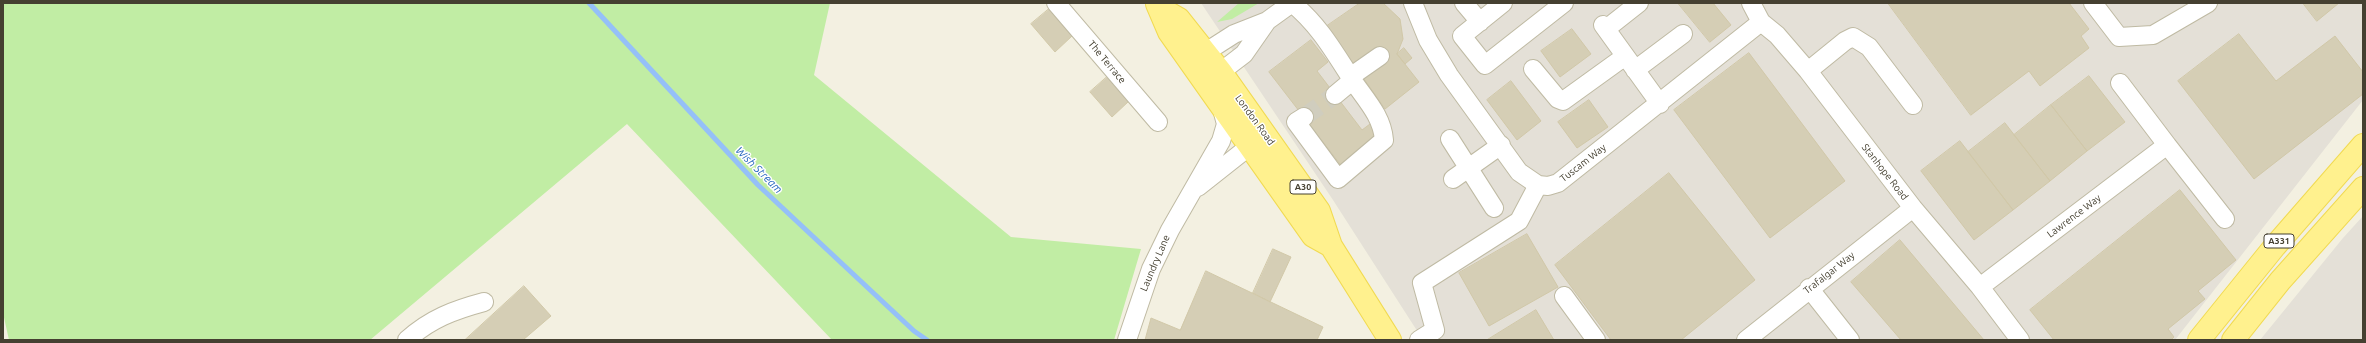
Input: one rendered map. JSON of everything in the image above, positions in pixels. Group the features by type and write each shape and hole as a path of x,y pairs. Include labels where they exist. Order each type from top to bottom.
{"main road":[{"name":"London Road","path":"1158,6 1179,19 1197,58 1257,140 1319,211 1331,246 1390,340"},
{"name":"London Road","path":"1213,78 1222,109 1257,140"},
{"name":"A331","path":"2198,340 2275,246 2363,144"},
{"name":"A331","path":"2233,340 2280,281 2363,188"}],"street":[{"name":"The Terrace","path":"1056,3 1158,122"},
{"path":"1197,58 1234,34 1268,21 1292,3 1317,26 1379,117 1384,140 1338,179 1296,122 1304,117"},
{"path":"1413,3 1428,40 1449,76 1519,172 1538,185 1519,221 1422,283 1435,330 1419,340"},
{"path":"1464,3 1480,22"},
{"path":"1503,3 1462,36 1485,64 1564,3"},
{"path":"1639,3 1604,27 1660,104"},
{"name":"Stanhope Road","path":"1751,3 1761,22 1777,35 1808,71 1913,208 1980,287 2020,340"},
{"path":"2093,3 2119,37 2153,35 2208,3"},
{"path":"1213,78 1244,54 1268,21"},
{"name":"Tuscam Way","path":"1538,185 1548,186 1558,183 1660,104 1761,22"},
{"path":"1533,69 1558,99 1562,101 1683,34"},
{"path":"1808,71 1845,41 1853,37 1869,47 1913,105"},
{"path":"1335,95 1352,78 1380,56"},
{"path":"2120,83 2225,219"},
{"name":"Laundry Lane","path":"1126,340 1151,269 1170,230 1221,141 1226,124 1222,109"},
{"path":"1450,138 1468,169 1494,208"},
{"name":"Laundry Lane","path":"1193,190 1257,140"},
{"path":"1452,179 1500,145"},
{"name":"Lawrence Way","path":"1980,287 2167,145"},
{"name":"Trafalgar Way","path":"1746,340 1809,288 1913,208"},
{"path":"1809,288 1850,340"},
{"path":"1564,296 1596,340"},
{"path":"407,340 434,318 455,309 484,302"}],"shaded area":[{"path":"1201,3 2363,3 2363,100 2175,340 1423,340 1333,200"},
{"path":"2363,216 2363,340 2260,340 2343,238"}],"green space":[{"path":"3,3 830,3 814,75 1011,237 1141,249 1114,340 832,340 627,124 370,340 9,340 3,313"},
{"path":"1239,3 1259,3 1232,19 1217,22"}],"building":[{"path":"1360,3 1383,3 1400,19 1403,39 1397,54 1419,82 1385,109 1327,26"},
{"path":"1678,3 1713,3 1731,25 1710,42"},
{"path":"1888,3 2069,3 2089,29 2081,36 2089,48 2040,86 2029,71 1971,115"},
{"path":"2303,3 2339,3 2317,21"},
{"path":"1049,9 1072,36 1055,52 1031,24"},
{"path":"1572,29 1591,54 1560,77 1541,51"},
{"path":"2239,34 2276,81 2335,36 2363,72 2363,94 2254,179 2178,81"},
{"path":"1311,40 1328,62 1317,71 1362,130 1370,124 1381,139 1343,168 1269,72"},
{"path":"1404,48 1412,58 1405,64 1397,54"},
{"path":"1749,53 1845,181 1770,238 1674,110"},
{"path":"2089,76 2125,122 2087,151 2051,105"},
{"path":"1107,77 1129,101 1112,117 1090,92"},
{"path":"1511,81 1541,121 1517,140 1487,100"},
{"path":"1589,100 1608,127 1577,148 1558,122"},
{"path":"2051,105 2087,151 2050,181 2014,135"},
{"path":"2005,123 2050,181 2013,210 1968,152"},
{"path":"1960,141 2013,210 1974,240 1921,171"},
{"path":"1669,173 1755,280 1681,340 1611,340 1555,265"},
{"path":"2180,190 2236,260 2198,291 2205,299 2168,329 2174,337 2171,340 2054,340 2030,310"},
{"path":"1527,234 1558,287 1489,326 1459,273"},
{"path":"1900,240 1984,340 1901,340 1851,282"},
{"path":"1273,249 1291,257 1270,302 1253,293"},
{"path":"1206,271 1323,327 1317,340 1145,340 1151,318 1180,330"},
{"path":"524,286 551,316 523,340 465,340"},
{"path":"1536,310 1554,340 1487,340"}],"waterway":[{"name":"Wish Stream","path":"589,3 758,185 914,331 927,340"}],"tunnel":[{"path":"1304,117 1335,95"}]}
